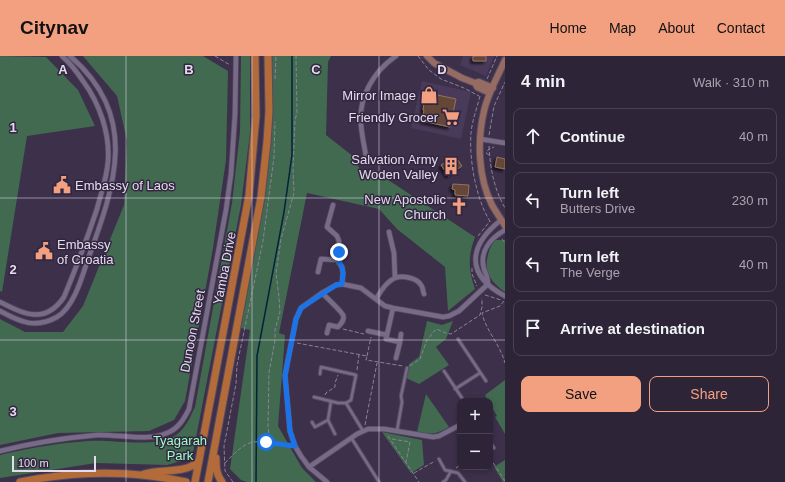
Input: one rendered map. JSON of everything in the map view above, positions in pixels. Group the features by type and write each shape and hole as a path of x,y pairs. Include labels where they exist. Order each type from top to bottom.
{"main road":[{"name":"Yamba Drive","path":"195,482 249,195 256,116 255,56"},
{"name":"Yamba Drive","path":"208,482 262,197 268,134 268,56"},
{"path":"215,444 216,472 222,482"},
{"path":"140,475 149,472 174,471 191,466 199,461"},
{"path":"20,482 48,476 92,473 140,475 186,482"}],"street":[{"path":"0,302 20,312 35,315 52,310 60,303 64,298 84,247 102,191 108,161 108,144 104,125 98,106 89,89 62,56"},
{"path":"0,311 18,320 35,324 58,316 66,309 72,301 84,270 100,228 110,194 116,162 116,144 113,124 106,103 96,83 84,68 70,56"},
{"name":"Dunoon Street","path":"0,451 65,438 99,435 154,437 168,433 182,422 189,409 227,202 231,174 235,114 236,56"},
{"path":"367,162 361,124 364,100 374,76 382,67 396,56"},
{"path":"427,56 434,63 449,72 475,83 477,87 491,91"},
{"path":"505,60 484,111 480,139 480,165 485,184 492,205 505,226"},
{"path":"480,139 505,143"},
{"path":"333,205 327,227 337,236 339,241 337,260 342,267 342,284"},
{"path":"501,220 487,233 483,239 477,251 476,259 478,272 481,279 505,300"},
{"path":"327,482 309,467 295,446 290,431 285,376 298,312 301,308 322,293 336,285 342,284 361,288 385,306 436,316 449,316 459,312 488,284 488,277 483,261 484,252 488,243 493,237 505,230"},
{"path":"389,232 394,253 395,278"},
{"path":"318,272 321,259 337,260"},
{"path":"376,298 381,290 395,278 405,277 414,280 421,285 424,294"},
{"path":"322,293 343,315 341,325 338,327 329,325 327,333"},
{"path":"393,308 386,339 400,342"},
{"path":"370,331 387,335"},
{"path":"396,358 401,334"},
{"path":"309,467 368,429 384,429 433,437 439,436 457,427"}],"lane":[{"path":"458,339 486,381"},
{"path":"314,397 346,403 351,400 356,374 321,367 320,374"},
{"path":"396,431 407,368"},
{"path":"444,371 462,398"},
{"path":"455,388 480,372"},
{"path":"331,401 328,420 335,434"},
{"path":"346,403 363,431"},
{"path":"312,422 315,427 328,420"},
{"path":"352,439 379,482"},
{"path":"439,459 445,470 458,473 465,482"},
{"path":"443,482 446,480 451,471"}],"path":[{"path":"215,56 236,69"},
{"path":"295,446 270,443 268,426 269,373 275,340 275,330 280,312 276,273 281,239 295,188 293,159 295,120 297,113 296,56"},
{"path":"490,156 486,153 489,149 497,146"},
{"path":"482,298 485,295 488,295 505,300 500,306 482,313 484,324 502,353 505,363"},
{"path":"341,325 343,330 365,334 370,331"},
{"path":"370,331 366,360 384,364"},
{"path":"291,342 367,356"},
{"path":"356,374 360,355"},
{"path":"363,431 377,362"},
{"path":"324,400 326,393 335,387 339,371"},
{"path":"384,429 419,482"},
{"path":"390,439 410,442 406,462"},
{"path":"224,464 241,448 252,442 266,442 270,440"},
{"path":"413,474 439,459"},
{"path":"493,463 505,481"},
{"path":"225,471 232,482"}],"shaded area":[{"path":"463,56 494,56 486,76 460,65"},
{"path":"422,81 471,92 461,139 411,128"}],"green space":[{"path":"0,56 46,57 78,90 95,126 27,136 2,292 0,291"},
{"path":"83,56 203,56 228,71 226,160 213,248 185,401 174,420 149,431 58,433 0,445 0,319 25,332 63,332 83,306 124,205 127,141 117,96"},
{"name":"Tyagarah Park","path":"241,56 250,56 250,133 241,205 192,458 167,465 96,463 0,478 0,455 44,446 77,442 157,442 176,435 187,422 195,407 232,203 240,132"},
{"path":"271,56 331,56 328,62 326,135 359,161 358,166 362,172 369,173 373,170 475,237 471,250 470,269 475,289 448,311 445,267 397,229 379,209 307,193 279,333 285,335 278,426 302,468 316,482 247,482 241,480 230,469 250,330 241,328 265,185"},
{"path":"495,240 505,240 505,292 489,276 487,269 488,256"},
{"path":"427,321 442,325 453,321 446,339 436,347 449,365 419,384 406,378 409,364 419,357"},
{"path":"505,380 505,434 495,417 497,416 493,409 493,398 486,398 485,395"},
{"path":"426,394 449,427 434,433 417,432"},
{"path":"382,432 422,440 424,465 411,473"},
{"path":"505,460 505,482 503,482 494,467"}],"building":[{"path":"473,56 486,56 486,61 473,61"},
{"path":"428,93 456,99 450,127 422,121 424,103 426,104"},
{"name":"Salvation Army Woden Valley","path":"455,156 462,166 448,176 441,165"},
{"path":"497,157 505,159 505,169 495,167"},
{"path":"453,184 469,185 468,196 455,195 455,190 452,189"}],"waterway":[{"path":"256,482 257,356 284,212 292,155 292,56"}],"place":[{"name":"Mirror Image","path":"429,95"},
{"name":"Friendly Grocer","path":"451,117"},
{"name":"Salvation Army Woden Valley","path":"451,166"},
{"name":"Embassy of Laos","path":"62,185"},
{"name":"New Apostolic Church","path":"459,206"},
{"name":"Embassy of Croatia","path":"44,251"}],"route":[{"path":"266,442 270,440 270,443 295,446 290,431 285,376 296,319 301,308 322,293 336,285 342,284 342,267 337,260 339,252"}]}
